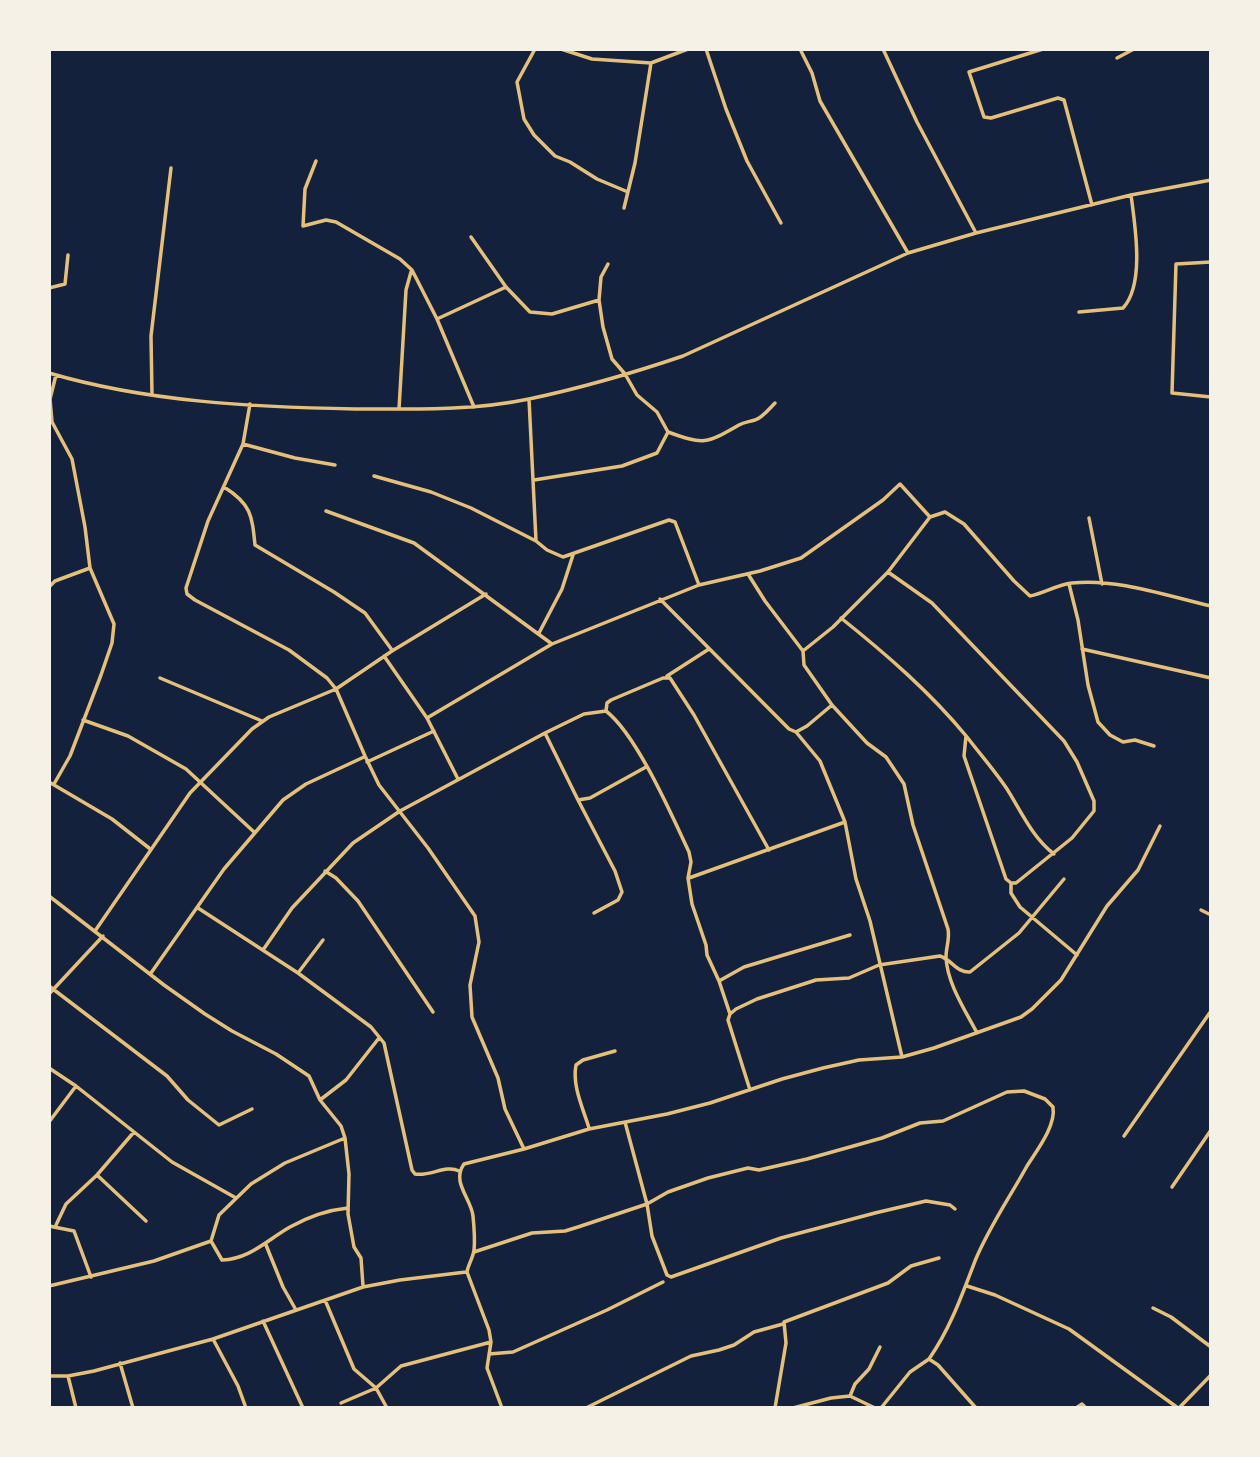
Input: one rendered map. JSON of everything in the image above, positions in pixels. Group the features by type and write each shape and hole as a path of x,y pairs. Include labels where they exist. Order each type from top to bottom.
{"street":[{"path":"536,49 517,82 524,119 534,135 555,156 628,192"},
{"path":"561,49 592,60 651,64 688,49"},
{"path":"706,49 747,161 781,223"},
{"path":"800,49 813,73 820,101 908,253"},
{"path":"883,49 917,122 976,233"},
{"path":"1043,49 969,72 975,94 984,117 990,118 1058,97 1064,100 1092,205"},
{"path":"1117,58 1134,49"},
{"path":"624,208 651,64"},
{"path":"316,161 305,189 303,226 326,220 336,222 400,259 412,270 437,318 474,407"},
{"path":"152,395 151,336 171,168"},
{"path":"49,373 120,391 250,404 399,409 474,407 529,399 683,356 908,253 976,233 1131,195 1211,180"},
{"path":"1079,312 1123,308 1132,298 1136,268 1131,195"},
{"path":"471,237 506,287 530,312 552,314 599,300"},
{"path":"49,288 65,284 68,255"},
{"path":"1211,262 1176,264 1172,393 1211,397"},
{"path":"608,264 601,277 599,300 612,359 638,395 657,412 668,432 693,441 709,441 743,423 758,420 775,403"},
{"path":"399,409 406,290 412,270"},
{"path":"437,318 506,287"},
{"path":"56,375 50,398 52,422 72,459 90,568 114,624 112,643 70,756 52,783 112,819 150,849"},
{"path":"529,399 536,541"},
{"path":"250,404 243,444 208,522 186,588 187,594 289,650 327,678 336,689 379,785 475,916 479,942 470,985 471,1017 498,1078 509,1117 524,1149"},
{"path":"534,481 622,467 657,453 668,432"},
{"path":"243,444 335,465"},
{"path":"374,475 432,492 471,508 563,557 669,520 675,522 699,585"},
{"path":"427,718 552,644 699,585 801,558 883,500 900,484 930,517"},
{"path":"224,487 246,502 252,518 255,545 334,592 365,614 392,650"},
{"path":"326,511 414,543 552,644"},
{"path":"803,651 888,572 930,517 945,512 964,524 1030,596 1069,583 1102,584 1129,587 1211,606"},
{"path":"1089,518 1102,584"},
{"path":"538,634 562,589 573,555"},
{"path":"49,587 55,581 90,568"},
{"path":"888,572 932,603 1064,741 1077,762 1094,801 1094,811 1072,838 1016,883 1006,879 977,798 963,751 966,736"},
{"path":"748,574 778,620 803,651 804,665 832,705 861,737 886,757 904,784 913,825 948,929 946,958 954,989 977,1033"},
{"path":"1069,583 1088,685 1098,722 1110,735 1123,742 1135,740 1154,746"},
{"path":"95,931 190,793 247,733 262,721 336,689 392,650 486,594"},
{"path":"660,599 789,729 796,732 820,761 845,822 856,879 870,921 902,1057"},
{"path":"841,618 877,647 938,704 1006,788 1018,811 1046,848 1054,854"},
{"path":"606,711 607,703 611,700 667,677 709,648"},
{"path":"1082,649 1211,678"},
{"path":"384,656 427,718 458,779"},
{"path":"667,677 694,715 769,850"},
{"path":"160,678 262,721"},
{"path":"796,732 832,705"},
{"path":"263,950 292,908 354,843 400,811 545,733 584,714 606,711"},
{"path":"606,711 619,723 646,767 689,852 691,862 688,878 692,904 707,955 730,1014 729,1020 750,1090"},
{"path":"83,720 128,736 186,769 254,833"},
{"path":"368,762 434,731"},
{"path":"545,733 615,871 622,892 618,900 594,913"},
{"path":"151,973 224,869 283,800 306,784 365,756"},
{"path":"578,800 590,798 646,767"},
{"path":"688,878 845,822"},
{"path":"502,1408 489,1378 487,1367 491,1342 484,1314 467,1272 474,1252 474,1218 458,1178 464,1164 589,1129 667,1114 782,1079 859,1060 902,1057 1021,1017 1061,980 1107,906 1138,870 1160,826"},
{"path":"326,871 336,877 358,901 433,1012"},
{"path":"730,1014 757,999 816,980 849,978 879,965 940,956 961,971 970,972 1019,933 1064,879"},
{"path":"1011,883 1011,894 1020,907 1077,954"},
{"path":"49,896 205,1014 283,1058 309,1076 320,1100 341,1126 345,1138 349,1174 348,1208 352,1240 362,1262 363,1287"},
{"path":"198,908 298,973 370,1027 384,1043 412,1170 415,1174 425,1175 450,1168 459,1171"},
{"path":"1201,910 1211,915"},
{"path":"719,981 744,967 850,935"},
{"path":"49,994 51,987 103,936"},
{"path":"298,973 323,940"},
{"path":"51,987 167,1076 188,1100 219,1125 252,1109"},
{"path":"1124,1136 1211,1011"},
{"path":"320,1100 346,1080 379,1038"},
{"path":"589,1129 578,1093 576,1065 583,1060 615,1051"},
{"path":"49,1068 172,1162 236,1198"},
{"path":"49,1122 76,1086"},
{"path":"474,1252 532,1233 565,1231 647,1204 668,1192 708,1178 748,1168 759,1170 807,1159 882,1138 920,1123 943,1121 995,1096 1019,1089 1045,1100 1053,1107 1050,1125 1023,1177 1004,1202 950,1323 929,1359 910,1372 881,1408"},
{"path":"625,1122 647,1204 652,1236 667,1275 671,1277 781,1238 888,1210 926,1201 950,1205 955,1209"},
{"path":"1172,1187 1211,1130"},
{"path":"56,1225 66,1204 97,1175 134,1132"},
{"path":"49,1286 155,1261 211,1241 219,1214 251,1184 285,1163 345,1138"},
{"path":"97,1175 146,1221"},
{"path":"211,1241 222,1260 236,1259 266,1244 290,1227 332,1209 348,1208"},
{"path":"49,1226 56,1225 74,1231 91,1277"},
{"path":"266,1244 283,1287 296,1310"},
{"path":"586,1408 691,1356 719,1350 754,1332 783,1324 791,1318 888,1283 911,1266 939,1258"},
{"path":"49,1376 68,1376 213,1339 363,1287 400,1279 467,1272"},
{"path":"489,1354 513,1352 663,1282"},
{"path":"967,1286 995,1295 1069,1329 1179,1408 1211,1375"},
{"path":"325,1300 354,1368 376,1388 387,1408"},
{"path":"1153,1308 1171,1317 1211,1347"},
{"path":"263,1321 303,1408"},
{"path":"775,1408 786,1343 783,1324"},
{"path":"213,1339 238,1386 246,1408"},
{"path":"341,1403 376,1388 401,1366 491,1342"},
{"path":"850,1396 855,1384 869,1369 880,1347"},
{"path":"929,1359 938,1365 974,1406 968,1408"},
{"path":"120,1363 133,1408"},
{"path":"68,1376 76,1408"},
{"path":"793,1408 850,1396 876,1408"},
{"path":"1076,1408 1082,1404 1086,1408"}]}
